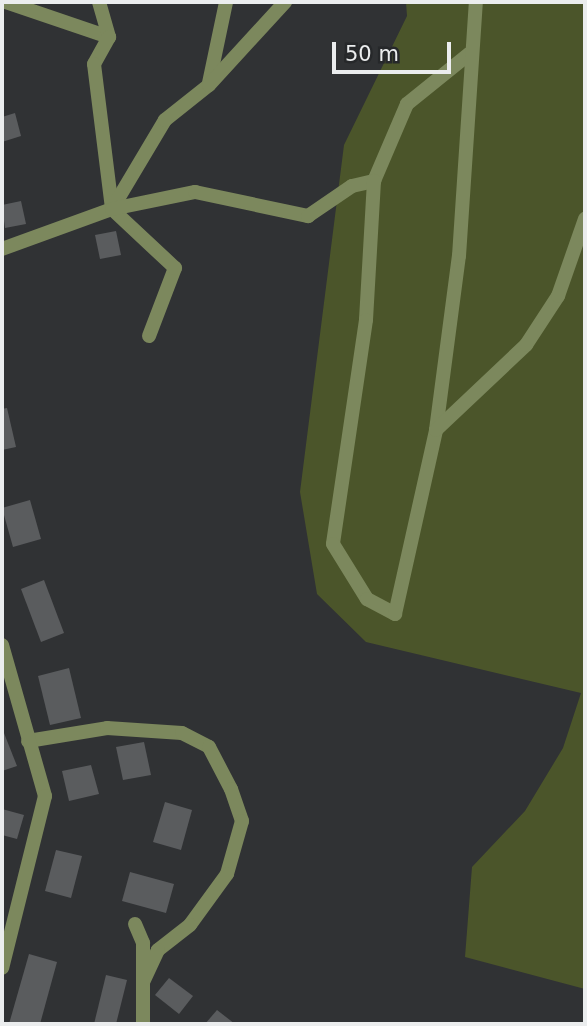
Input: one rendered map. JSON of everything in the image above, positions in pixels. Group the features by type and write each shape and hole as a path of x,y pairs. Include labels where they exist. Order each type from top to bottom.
{"street":[{"path":"6,2 109,37"},
{"path":"99,2 109,37 94,64 113,209 175,268 149,336"},
{"path":"209,85 226,2"},
{"path":"113,209 165,121 209,85 285,2"},
{"path":"469,54 407,104 374,181 366,320 332,544 359,590 395,614 436,430 459,256 469,54 476,2"},
{"path":"2,249 113,209 195,192 308,216 352,186 374,181"},
{"path":"436,430 526,345 558,296 585,219"},
{"path":"2,645 3,664 45,796 2,968"},
{"path":"28,741 107,728 182,733 209,747 232,789 242,821 228,874 190,925 158,950 143,982"},
{"path":"135,924 143,943 143,1024"}],"green space":[{"path":"406,2 585,2 585,989 465,957 472,867 525,811 563,748 581,693 366,642 317,594 300,492 344,145 407,16"}],"building":[{"path":"15,113 21,136 2,142 2,117"},
{"path":"21,201 26,224 5,228 2,205"},
{"path":"116,231 121,255 100,259 95,235"},
{"path":"7,408 16,447 2,450 2,409"},
{"path":"30,500 41,539 13,547 2,508"},
{"path":"44,580 64,633 41,642 21,589"},
{"path":"69,668 81,718 50,725 38,676"},
{"path":"2,728 17,766 2,771"},
{"path":"144,742 151,775 123,780 116,747"},
{"path":"91,765 99,794 69,801 62,771"},
{"path":"165,802 192,810 181,850 153,842"},
{"path":"2,809 24,815 17,839 2,835"},
{"path":"56,850 82,856 71,898 45,891"},
{"path":"130,872 174,884 166,913 122,901"},
{"path":"29,954 57,962 40,1024 9,1024"},
{"path":"106,975 127,980 116,1024 94,1024"},
{"path":"169,978 193,996 179,1014 155,995"},
{"path":"217,1010 235,1024 205,1024"}]}
